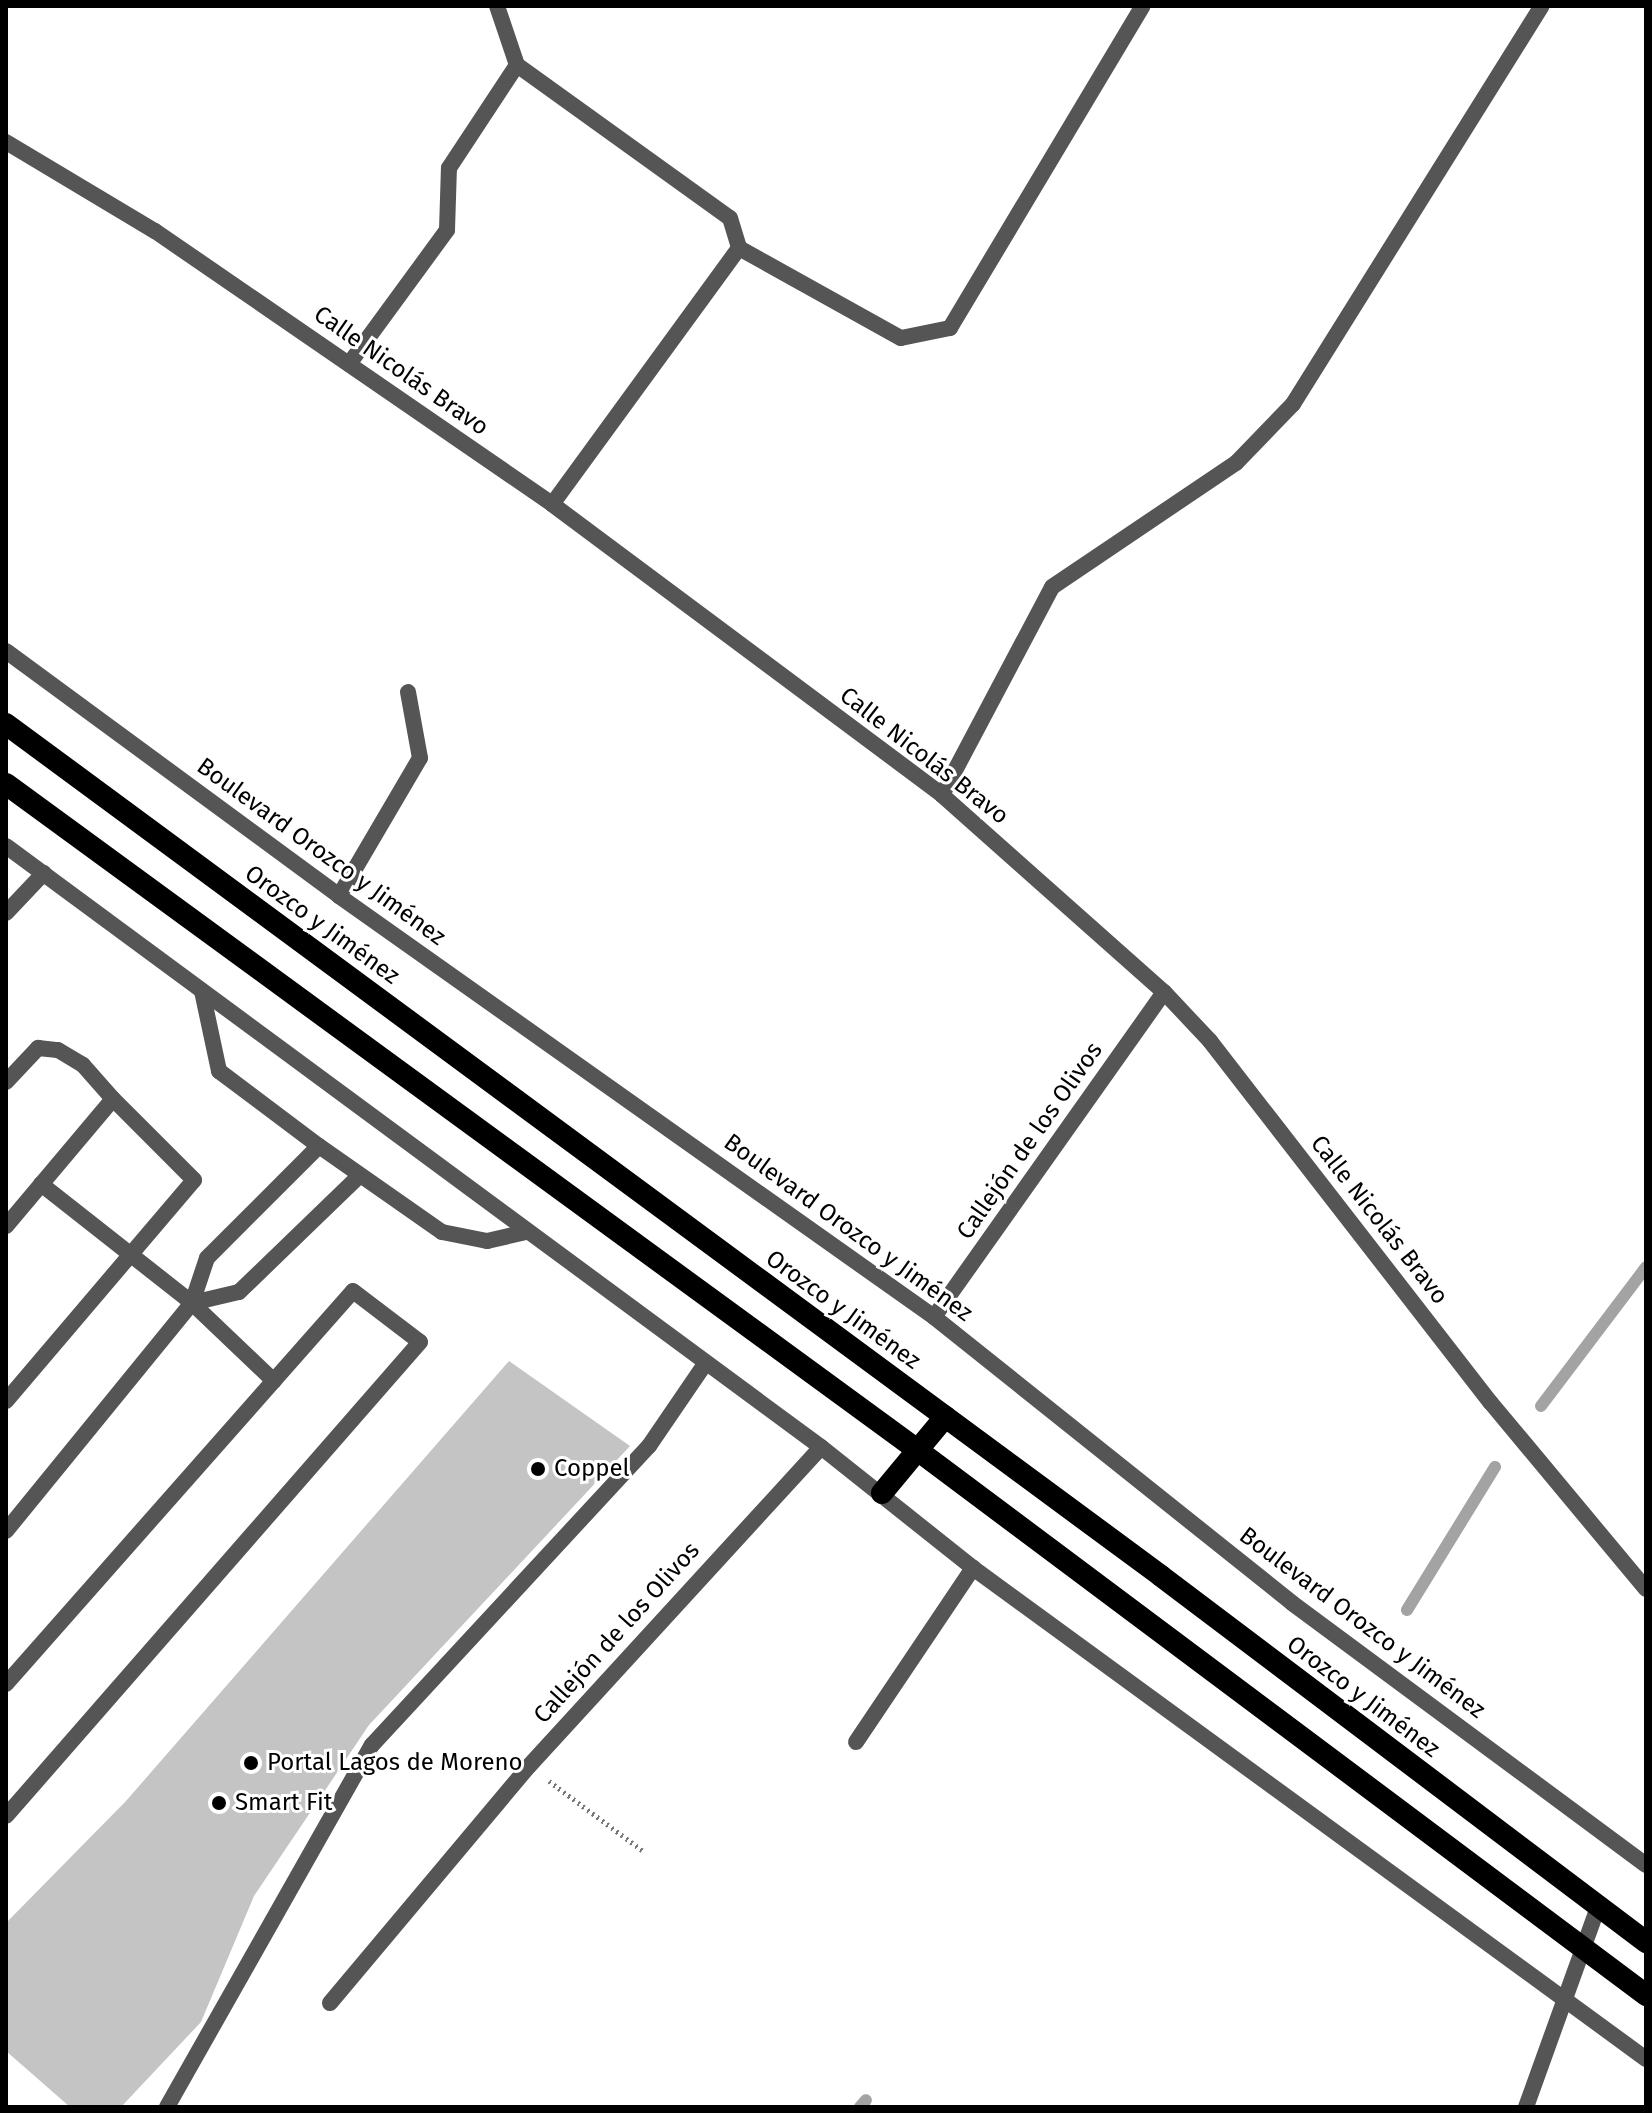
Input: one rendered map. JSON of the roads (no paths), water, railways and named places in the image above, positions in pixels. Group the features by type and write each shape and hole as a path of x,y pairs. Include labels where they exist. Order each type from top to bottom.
{"highway":[{"name":"Orozco y Jiménez","path":"6,724 945,1417 1646,1942"},
{"path":"6,784 916,1449 1646,1995"},
{"path":"882,1493 945,1417"}],"street":[{"path":"497,6 517,65 730,218 739,248 901,338 950,328 1143,6"},
{"path":"942,795 1052,587 1236,463 1293,404 1542,6"},
{"path":"349,364 447,230 449,168 517,65"},
{"name":"Calle Nicolás Bravo","path":"6,142 155,231 552,504 942,795 1164,992 1210,1041 1491,1403 1628,1574 1646,1589"},
{"path":"552,504 739,248"},
{"name":"Boulevard Orozco y Jiménez","path":"6,651 339,896 934,1317 1292,1603 1646,1865"},
{"path":"339,896 420,758 408,692"},
{"path":"6,846 821,1447 973,1568 1565,2005 1646,2059"},
{"path":"6,913 44,873"},
{"path":"202,991 219,1071 359,1176 442,1232 487,1241 526,1232"},
{"name":"Callejón de los Olivos","path":"934,1317 1164,992"},
{"path":"6,1082 38,1048 58,1050 83,1065 194,1180 6,1401"},
{"path":"6,1226 113,1099"},
{"path":"6,1531 192,1303 207,1258 319,1146"},
{"path":"192,1303 239,1292 359,1176"},
{"path":"41,1184 130,1258 192,1303 274,1381"},
{"path":"6,1684 353,1291 420,1342 6,1816"},
{"path":"167,2107 372,1745 649,1446 705,1364"},
{"name":"Callejón de los Olivos","path":"330,2003 529,1766 821,1447"},
{"path":"856,1742 973,1568"},
{"path":"1526,2107 1598,1907"}],"waterway":[{"path":"1541,1406 1646,1267"},
{"path":"1407,1610 1495,1467"},
{"path":"860,2107 866,2100"}],"place":[{"name":"Coppel","path":"538,1469"},
{"name":"Portal Lagos de Moreno","path":"251,1763"},
{"name":"Smart Fit","path":"219,1803"}]}
